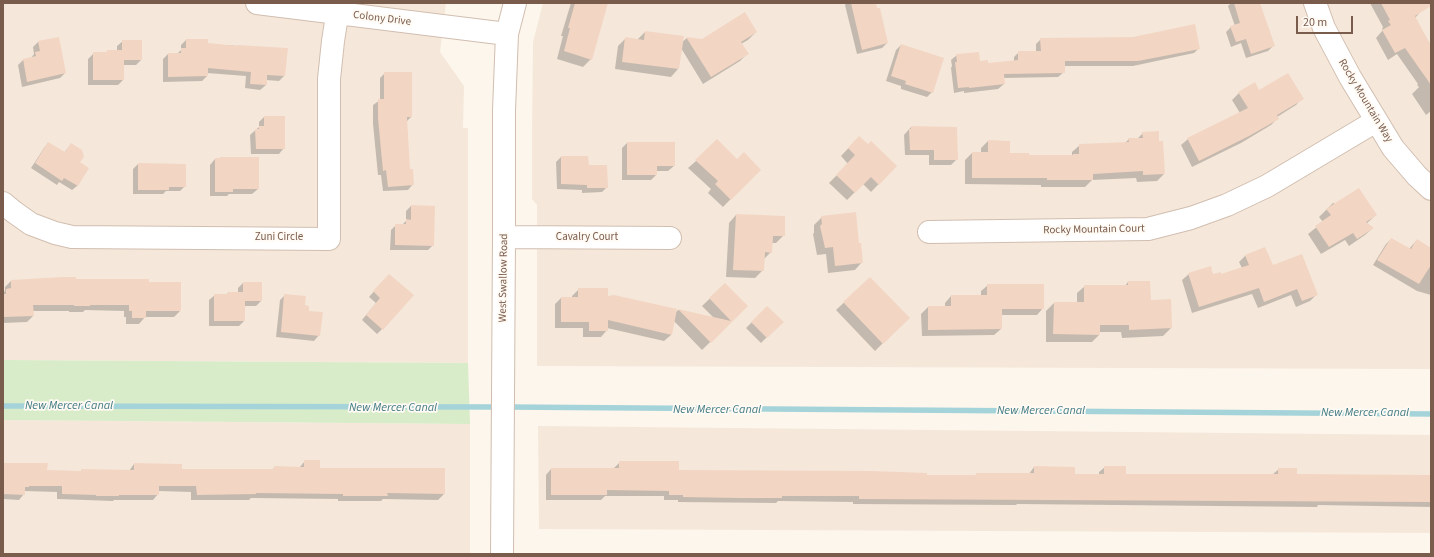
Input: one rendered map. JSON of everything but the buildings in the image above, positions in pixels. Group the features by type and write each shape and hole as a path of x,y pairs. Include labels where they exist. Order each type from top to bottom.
{"street":[{"name":"Colony Drive","path":"257,3 338,8 507,34"},
{"name":"West Swallow Road","path":"502,554 504,110 507,34 515,3"},
{"name":"Rocky Mountain Way","path":"1315,3 1327,34 1376,121 1393,148 1416,176 1431,189"},
{"name":"Zuni Circle","path":"3,203 32,224 55,233 72,236 329,239 329,79 338,8"},
{"name":"Rocky Mountain Court","path":"929,232 1148,229 1191,218 1240,199 1268,186 1376,121"},
{"name":"Cavalry Court","path":"504,238 670,238"}],"shaded area":[{"path":"3,3 446,3 440,52 464,86 463,128 468,128 468,363 3,360"},
{"path":"543,3 1431,3 1431,369 537,366 537,205 532,199 533,42"},
{"path":"3,420 470,424 470,554 3,554"},
{"path":"538,426 1431,435 1431,533 539,529"}],"green space":[{"path":"3,360 468,363 470,424 3,420"}],"waterway":[{"name":"New Mercer Canal","path":"3,406 499,407"},
{"name":"New Mercer Canal","path":"507,407 1431,414"}]}
